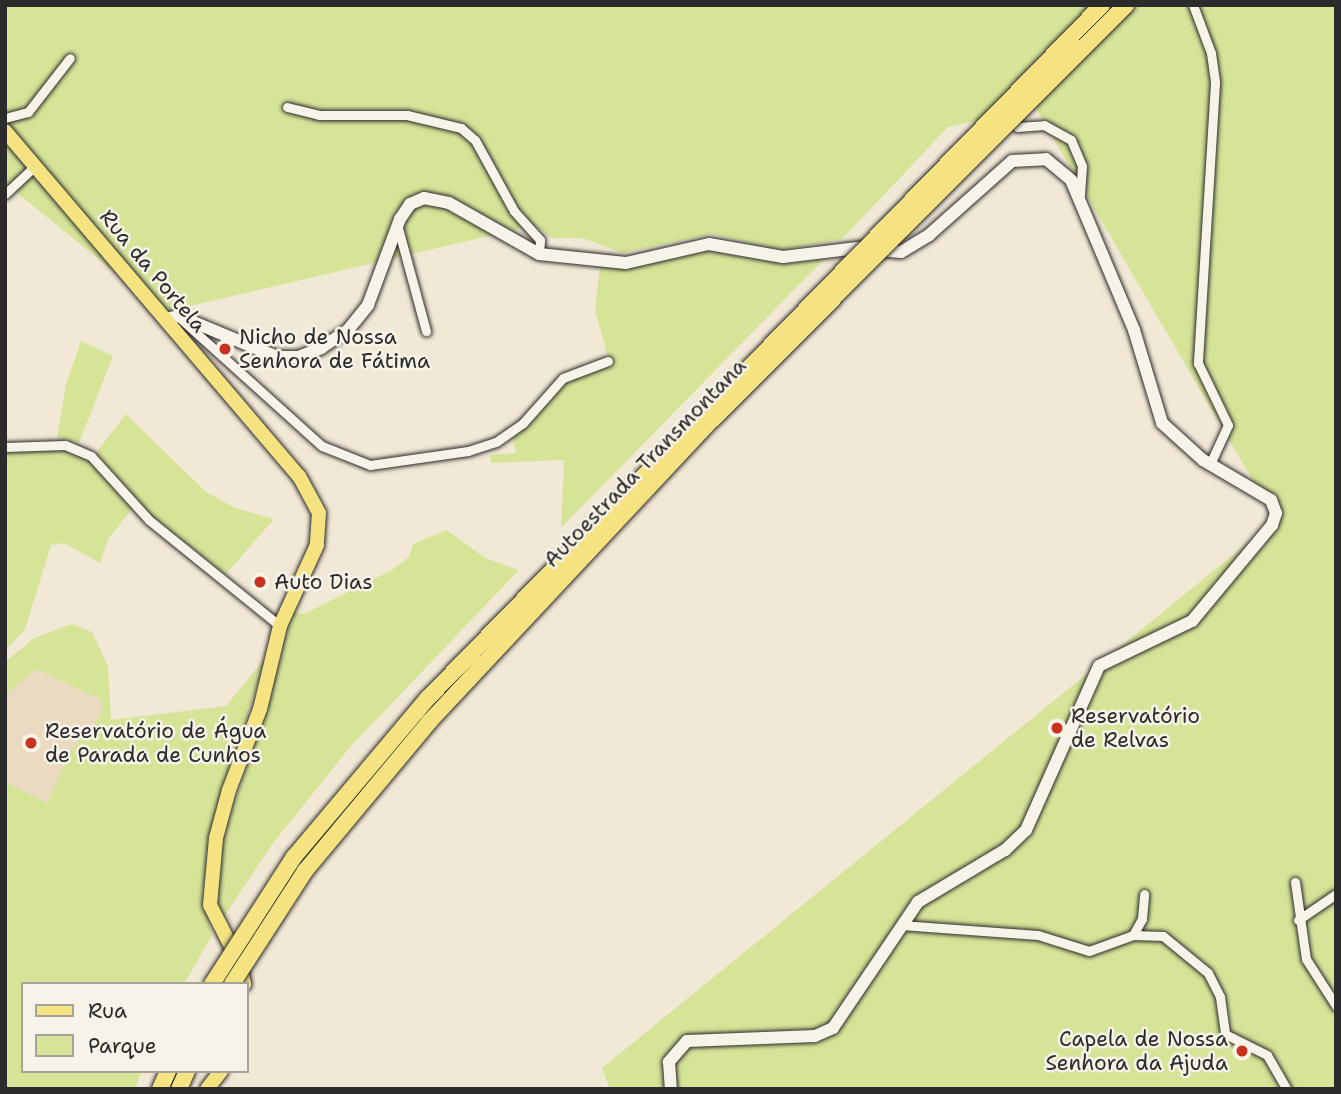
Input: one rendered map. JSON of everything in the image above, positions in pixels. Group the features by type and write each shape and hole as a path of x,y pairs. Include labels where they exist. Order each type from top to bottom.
{"highway":[{"name":"Autoestrada Transmontana","path":"213,982 294,858 428,698 1102,5"},
{"name":"Autoestrada Transmontana","path":"233,982 305,871 429,722 713,419 1126,5"},
{"path":"160,1089 167,1073"},
{"path":"179,1089 186,1073"}],"main road":[{"name":"Rua da Portela","path":"5,131 172,318 299,476 317,504 321,519 317,545 280,626 260,709 223,807 209,889 212,913 239,962 244,982"},
{"path":"207,1089 219,1073"}],"street":[{"path":"1193,5 1213,60 1215,83 1198,363 1228,425 1210,464"},
{"path":"5,118 27,112 70,58"},
{"path":"287,107 319,115 407,115 461,128 484,153 514,211 540,240 539,254"},
{"path":"1017,127 1044,124 1071,141 1082,166 1080,195"},
{"path":"172,318 269,355 291,358 313,352 342,335 368,305 397,225 415,201 434,198 539,254 626,263 709,244 783,257 857,248 901,253 929,235 1003,166 1029,157 1060,167 1080,195 1134,330 1159,417 1172,435 1210,464 1271,500 1276,513 1268,531 1185,626 1112,656 1099,666 1026,830 1005,850 923,898 901,925 828,1031 815,1036 687,1041 669,1062 671,1089"},
{"path":"5,194 35,166"},
{"path":"397,225 425,331"},
{"path":"172,318 306,434 341,457 370,465 468,451 496,442 523,423 558,382 608,361"},
{"path":"5,447 65,445 91,456 149,520 280,626"},
{"path":"1295,882 1298,920 1308,963 1336,1006"},
{"path":"1133,935 1142,919 1144,894"},
{"path":"1298,920 1336,894"},
{"path":"901,925 1038,935 1088,951 1133,935 1163,936 1199,962 1220,997 1223,1032 1265,1054 1287,1089"}],"shaded area":[{"path":"36,669 101,700 101,716 69,753 47,803 5,782 5,695"}],"green space":[{"path":"5,5 1336,5 1336,1089 610,1089 602,1068 1276,520 1035,107 948,127 842,239 780,250 712,234 622,253 583,238 551,238 536,225 164,312 5,183"},
{"path":"705,251 785,264 824,259 561,528 564,460 491,463 490,455 516,453 512,436 556,391 577,377 610,366 595,309 600,267 619,268"},
{"path":"81,341 113,356 79,443 57,438 66,384"},
{"path":"126,414 206,492 235,508 274,519 225,575 147,514 96,453"},
{"path":"58,447 82,454 132,509 109,538 100,563 64,543 51,545 25,629 5,651 5,449"},
{"path":"447,530 485,558 519,570 351,746 273,843 221,921 216,903 220,845 261,727 293,612 304,614 392,570 409,557 413,544"},
{"path":"72,624 92,632 108,666 111,720 226,706 266,657 212,827 202,895 212,935 185,982 21,982 21,1073 141,1073 135,1089 5,1089 5,782 47,803 69,753 101,715 101,700 36,669 5,695 5,662 34,638"}],"place":[{"name":"Nicho de Nossa Senhora de Fátima","path":"225,349"},
{"name":"Auto Dias","path":"260,582"},
{"name":"Reservatório de Relvas","path":"1057,728"},
{"name":"Reservatório de Água de Parada de Cunhos","path":"31,743"},
{"name":"Capela de Nossa Senhora da Ajuda","path":"1242,1051"}]}
